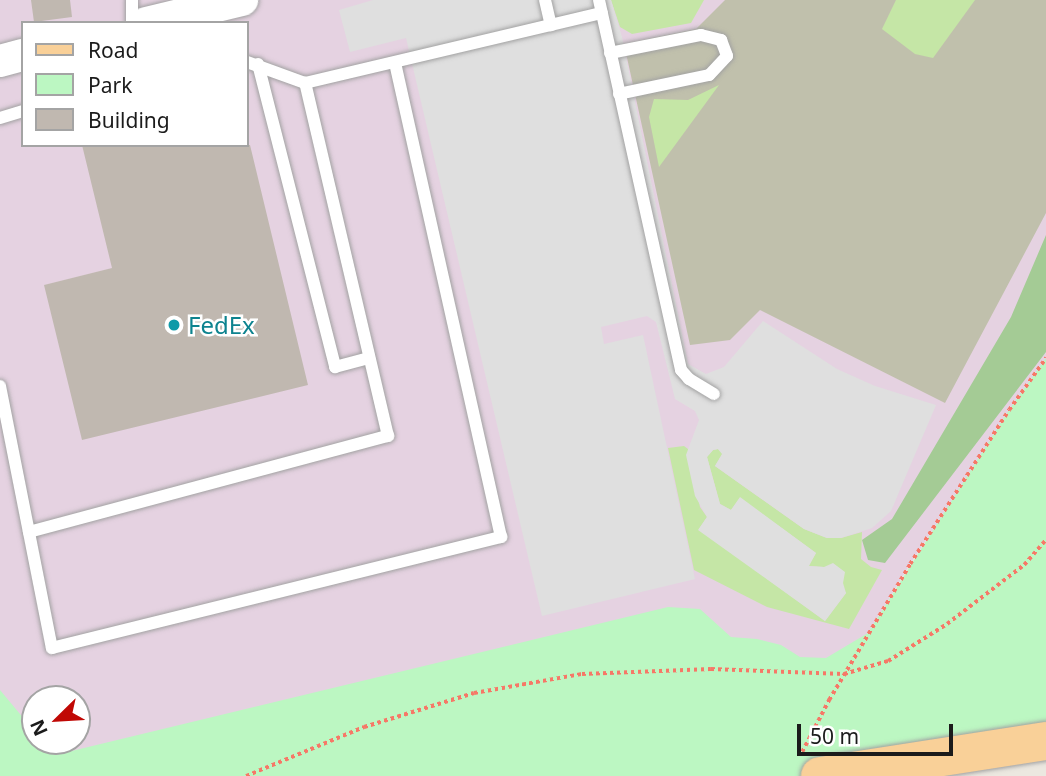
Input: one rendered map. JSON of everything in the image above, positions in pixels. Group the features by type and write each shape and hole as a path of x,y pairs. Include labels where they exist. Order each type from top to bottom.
{"main road":[{"path":"808,769 1046,741"}],"street":[{"path":"154,21 242,0"},
{"path":"0,61 21,56"}],"lane":[{"path":"132,0 132,21"},
{"path":"545,0 551,25"},
{"path":"252,63 305,83 551,25 600,7 681,370 689,379 714,394"},
{"path":"610,53 701,35 721,40 727,56 709,75 619,94"},
{"path":"252,63 335,368 369,358"},
{"path":"0,386 52,648 501,537 395,63"},
{"path":"29,532 388,436 305,83"},
{"path":"0,118 21,112"}],"path":[{"path":"808,769 844,674 931,531 1046,358"},
{"path":"246,776 363,727 474,693 569,676 711,669 844,674 888,661 947,624 1024,565 1046,540"}],"shaded area":[{"path":"0,0 1046,0 1046,364 910,564 829,700 0,776"},
{"path":"373,0 611,0 622,37 688,364 706,374 724,367 763,321 837,369 875,386 936,405 891,511 872,528 841,538 827,538 804,529 715,466 722,454 718,449 713,450 707,457 720,504 731,510 740,497 816,553 809,566 824,567 833,563 845,572 843,583 846,593 825,621 698,530 707,517 695,496 686,455 699,420 695,411 675,399 656,322 647,316 601,327 604,344 643,335 695,579 542,616 406,38 350,52 339,10"},
{"path":"725,0 1046,0 1046,213 945,403 760,310 730,340 690,345 624,44 696,29"}],"green space":[{"path":"611,0 704,0 691,23 632,34 620,27"},
{"path":"896,0 975,0 933,58 915,54 882,29"},
{"path":"719,85 659,167 649,117 654,99 688,100"},
{"path":"1046,235 1046,352 885,563 868,560 862,540 892,519 1011,317"},
{"path":"1046,358 1046,741 820,776 0,776 0,690 21,715 21,755 91,755 91,746 668,607 700,609 731,637 757,639 781,645 800,657 826,658 868,633 1009,410"},
{"path":"684,446 688,449 700,507 707,517 699,529 825,621 846,593 824,567 808,566 816,553 740,498 731,510 720,504 707,457 713,450 718,449 723,453 715,466 804,529 827,538 841,538 862,532 861,559 871,567 882,570 849,629 767,607 694,570 668,448"}],"building":[{"path":"31,0 70,0 72,17 34,21"},
{"name":"FedEx","path":"250,145 308,385 82,440 44,285 112,268 82,147"}],"place":[{"name":"FedEx","path":"174,325"}]}
